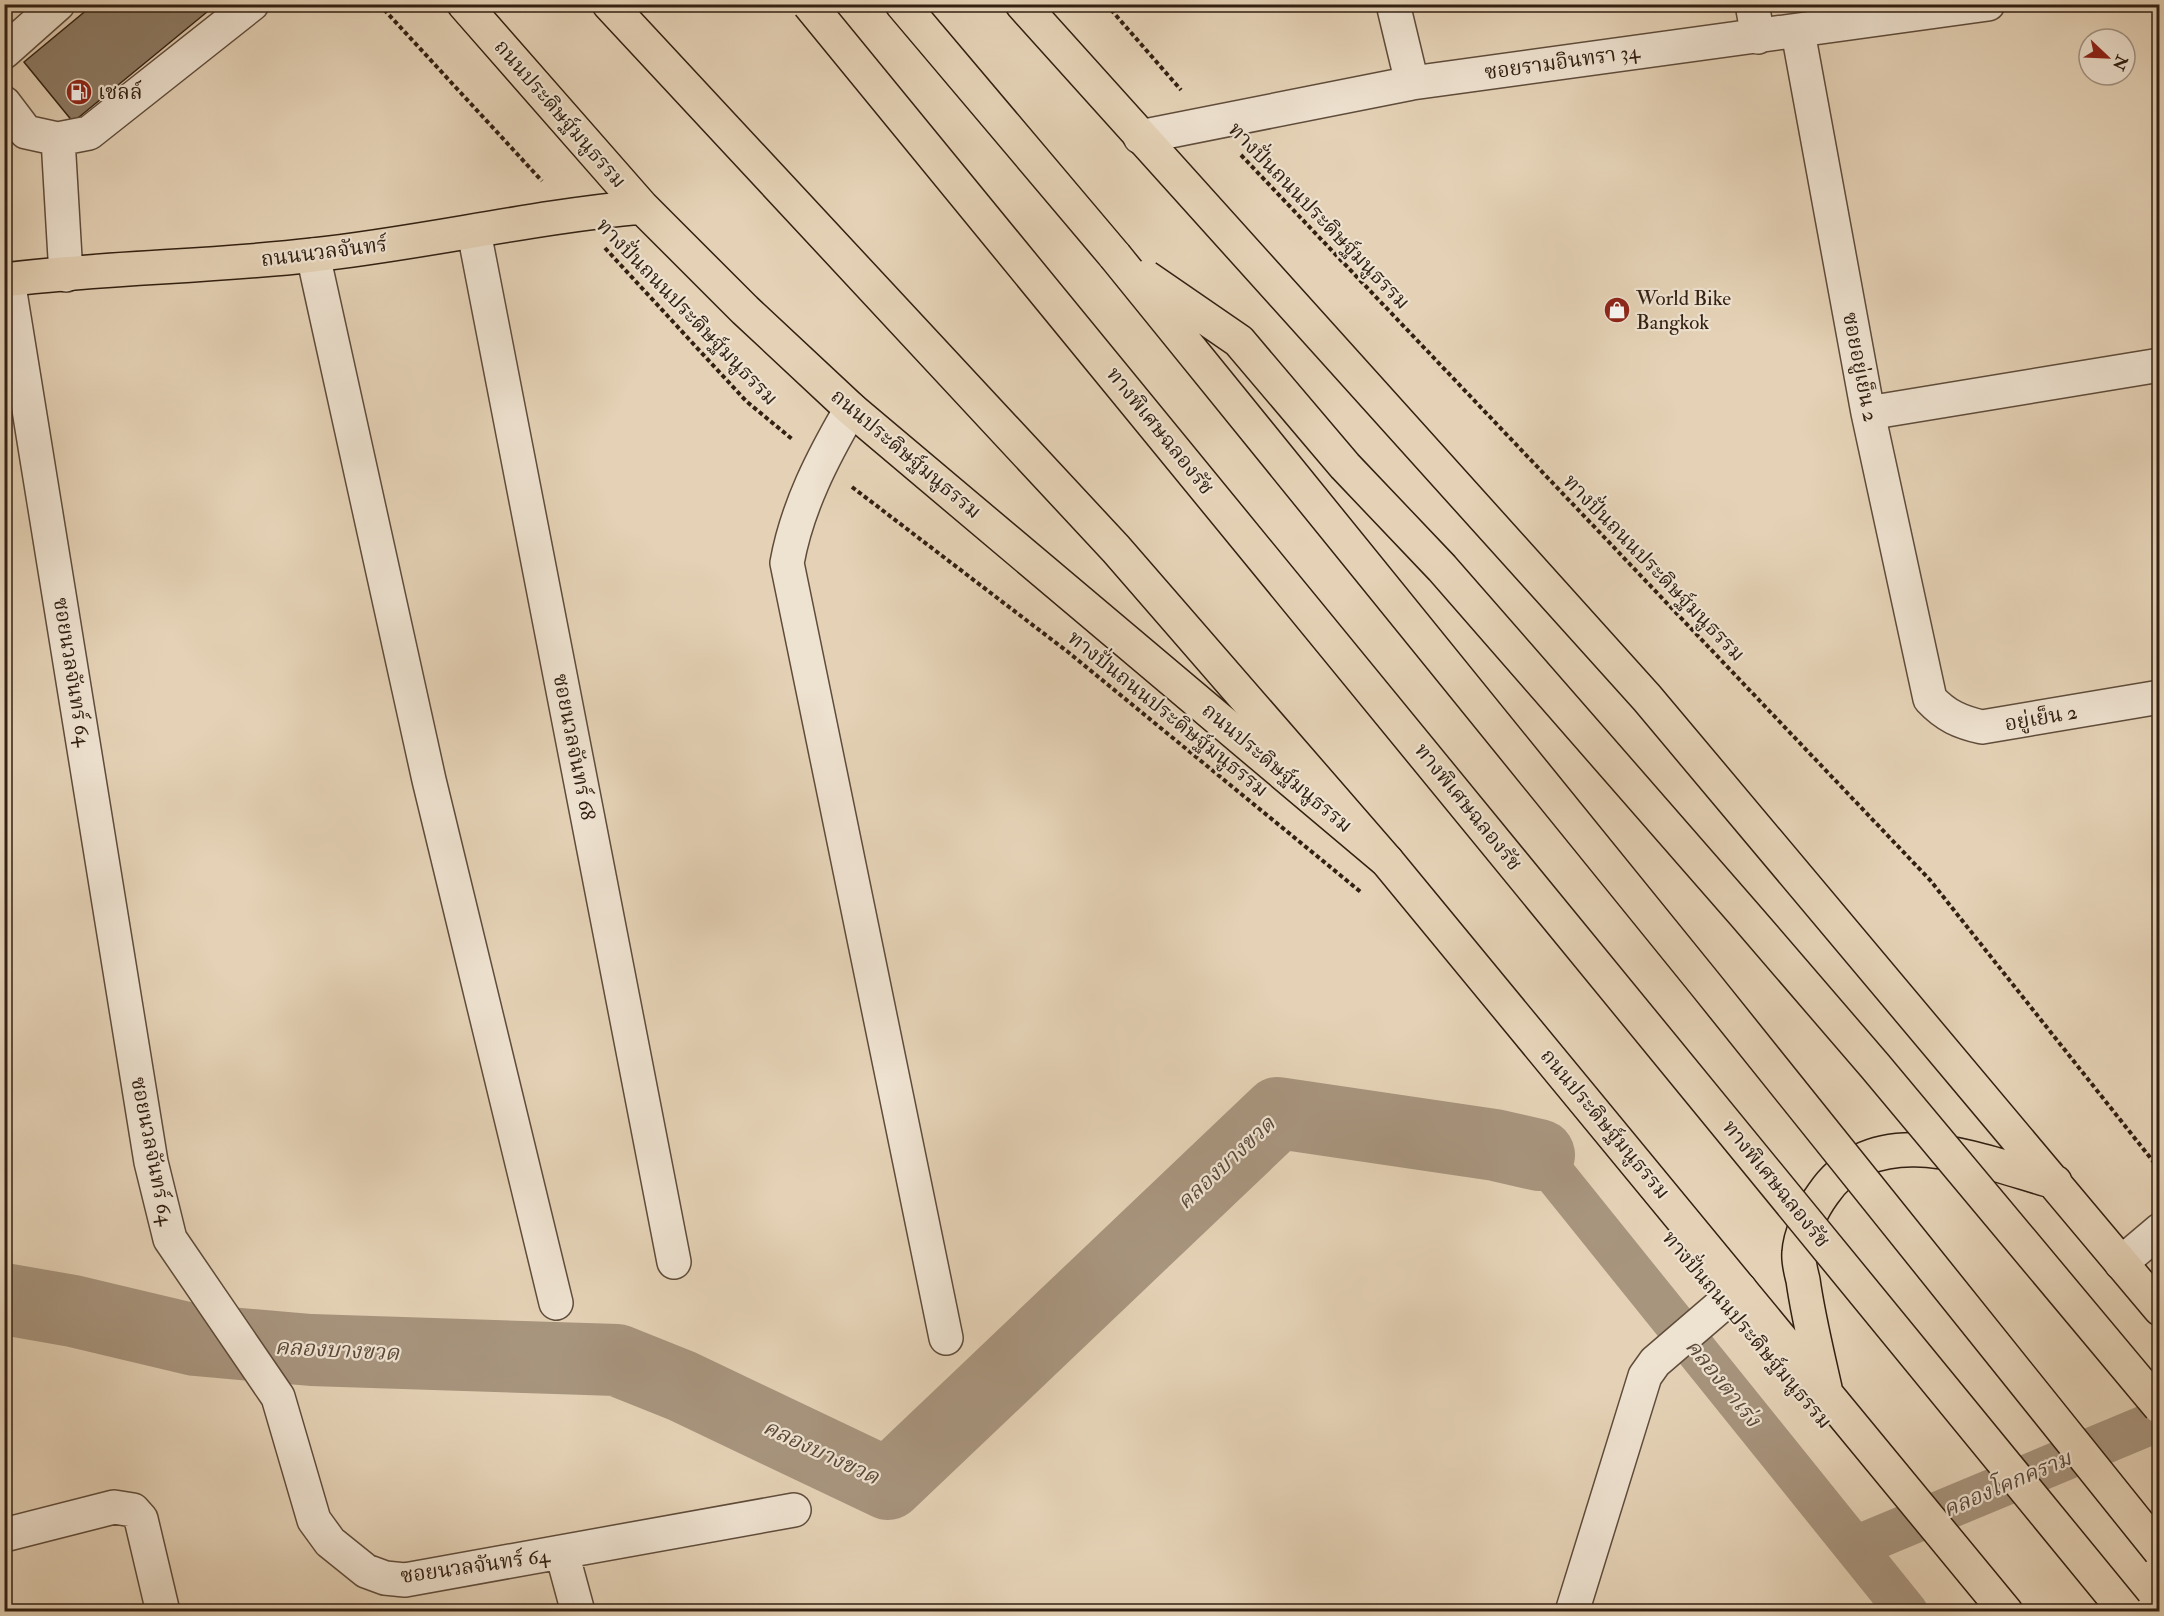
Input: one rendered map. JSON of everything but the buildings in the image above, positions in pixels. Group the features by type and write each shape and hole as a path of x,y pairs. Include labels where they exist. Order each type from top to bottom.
{"main road":[{"name":"ถนนประดิษฐ์มนูธรรม","path":"464,4 642,207 745,310 851,409 1387,861 2006,1611"},
{"path":"609,4 1116,549 1387,861"},
{"name":"ทางพิเศษฉลองรัช","path":"809,4 2126,1611"},
{"path":"902,4 1115,256 1698,975 2160,1551"},
{"path":"1022,4 1647,698 2160,1309"},
{"name":"ถนนนวลจันทร์","path":"6,280 313,255 474,232 573,213 642,207"},
{"path":"1115,256 1239,341 1345,466 1442,568 1745,915 1875,1066 2160,1407"},
{"path":"1826,1392 1804,1294 1799,1253 1815,1205 1830,1183 1859,1160 1886,1150 1936,1150 2055,1182"}],"street":[{"path":"4,52 58,4"},
{"path":"4,103 26,132 58,139 89,133 252,4"},
{"path":"1393,4 1412,83"},
{"path":"1752,4 1758,37"},
{"name":"ซอยรามอินทรา 34","path":"1140,137 1412,83 1526,65 1798,32 1988,4"},
{"name":"ซอยอยู่เย็น 2","path":"1798,32 1868,413 1930,699"},
{"path":"58,139 66,275"},
{"name":"ซอยนวลจันทร์ 68","path":"474,232 674,1262"},
{"path":"313,255 429,780 556,1303"},
{"name":"ซอยนวลจันทร์ 64","path":"6,280 151,1162 170,1239 278,1397 314,1520 330,1542 366,1571 385,1578 405,1580 794,1510"},
{"path":"1868,413 2160,365"},
{"path":"851,409 820,462 792,539 787,562 946,1338"},
{"name":"อยู่เย็น 2","path":"1930,699 1943,713 1962,723 1982,727 2160,697"},
{"path":"2121,1263 2160,1230"},
{"path":"1572,1611 1645,1376 1655,1362 1740,1289"},
{"path":"4,1535 114,1507 133,1510 141,1519 164,1611"},
{"path":"562,1553 578,1611"}],"path":[{"name":"ทางปั่นถนนประดิษฐ์มนูธรรม","path":"379,4 746,401 820,462 1068,652 1366,896"},
{"name":"ทางปั่นถนนประดิษฐ์มนูธรรม","path":"1106,4 1210,123 1930,880 2160,1170"}],"waterway":[{"name":"คลองบางขวด","path":"4,1299 73,1311 195,1340 311,1350 617,1360 682,1386 888,1484 1278,1113 1495,1145 1539,1155"},
{"name":"คลองตาเร่ง","path":"1539,1155 1907,1612"},
{"name":"คลองโคกคราม","path":"1855,1547 2160,1420"}],"place":[{"name":"เชลล์","path":"79,92"},
{"name":"World Bike Bangkok","path":"1617,310"}]}
